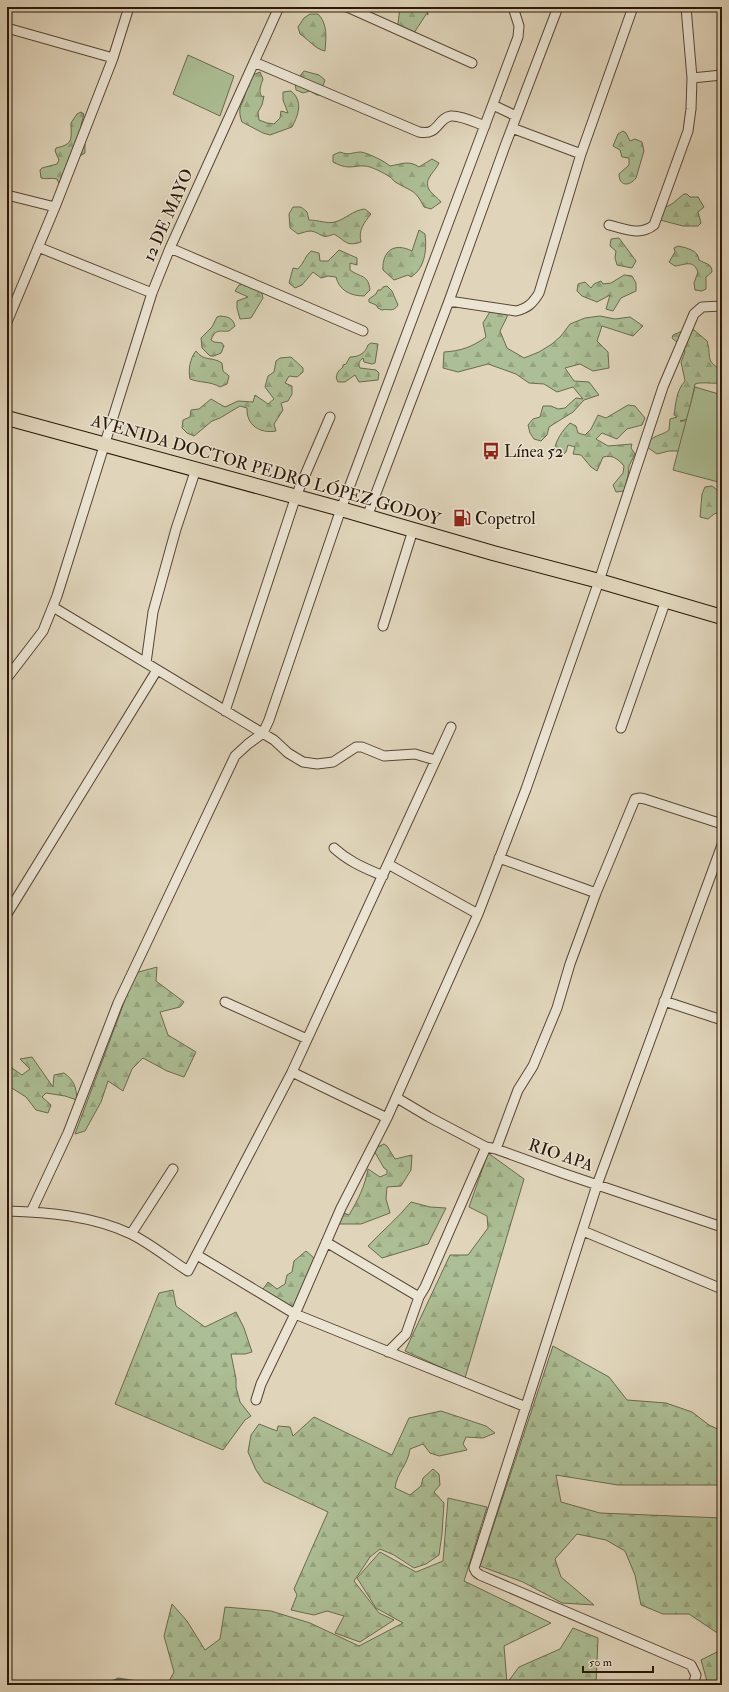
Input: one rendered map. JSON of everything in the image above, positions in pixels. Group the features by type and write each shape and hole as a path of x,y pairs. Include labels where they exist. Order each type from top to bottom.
{"main road":[{"name":"AVENIDA DOCTOR PEDRO LÓPEZ GODOY","path":"7,418 296,496 722,617"}],"street":[{"path":"7,322 11,305 55,207 113,58 129,7"},
{"name":"12 DE MAYO","path":"7,678 43,631 53,607 152,292 170,248 279,7"},
{"path":"347,7 472,63"},
{"path":"31,1212 68,1133 118,1003 235,756 263,733 278,695 341,509 518,37 519,26 513,7"},
{"path":"367,517 558,7"},
{"path":"449,301 516,311 526,308 534,302 539,293 581,154 633,7"},
{"path":"609,226 638,232 647,230 654,225 688,131 691,109 692,78 686,7"},
{"path":"7,28 113,58"},
{"path":"254,62 419,132 426,133 435,130 445,119 452,116 485,126"},
{"path":"692,78 722,75"},
{"path":"493,105 516,116"},
{"path":"512,128 581,154"},
{"path":"7,196 55,207"},
{"path":"38,247 152,292"},
{"path":"170,248 363,331"},
{"path":"256,1400 261,1384 341,1208 397,1098 478,914 526,789 599,581 663,387 694,314 702,308 722,306"},
{"path":"225,711 296,496 330,417"},
{"path":"146,663 153,612 176,529 196,469"},
{"path":"383,626 413,530"},
{"path":"621,728 666,600"},
{"path":"53,607 263,733 274,740 288,753 303,762 318,764 333,762 356,747 362,746 384,756 415,754 435,760"},
{"path":"7,914 157,670"},
{"path":"7,1211 31,1212 92,1220 131,1234 188,1271 292,1072 451,727"},
{"path":"496,1149 518,1090 533,1066 557,1008 570,964 596,892 635,799 640,798 722,824"},
{"path":"693,1685 696,1675 691,1664 487,1578 476,1572 474,1568 597,1185 722,845"},
{"path":"334,848 345,858 359,866 383,876"},
{"path":"499,858 596,892"},
{"path":"388,864 478,914"},
{"path":"664,1001 722,1020"},
{"path":"225,1002 307,1039"},
{"path":"292,1072 387,1118"},
{"name":"RIO APA","path":"397,1098 429,1117 486,1147 496,1149 722,1227"},
{"path":"388,1352 406,1334 419,1297 425,1287 486,1147"},
{"path":"131,1234 173,1169"},
{"path":"583,1231 722,1288"},
{"path":"326,1242 419,1297"},
{"path":"197,1255 294,1314 526,1407"}],"green space":[{"path":"400,7 408,7 412,12 419,7 427,7 428,15 427,13 414,33 403,29 398,24"},
{"path":"310,14 318,14 323,22 326,31 325,51 315,46 300,34 298,27 304,18"},
{"path":"188,55 234,76 220,116 173,94"},
{"path":"304,71 319,75 325,80 322,88 322,95 317,95 310,91 303,93 296,90 295,82"},
{"path":"260,72 263,79 260,92 262,97 264,96 262,105 258,112 259,120 274,124 280,118 281,111 288,113 283,100 283,92 291,91 295,95 299,108 292,127 270,135 242,122 240,116 240,107 244,97 245,87 253,75"},
{"path":"81,112 84,114 81,125 85,153 78,157 60,186 57,179 41,178 40,170 42,168 57,164 59,160 55,151 56,148 69,143 71,137 71,123 77,114"},
{"path":"623,131 626,133 630,141 635,139 642,142 644,151 636,178 628,184 621,181 619,174 629,165 629,158 622,157 620,150 613,146 618,134"},
{"path":"340,152 351,154 361,152 377,158 390,166 409,163 419,167 432,159 439,163 427,183 431,192 441,202 431,209 424,207 413,192 380,171 365,166 349,167 333,162 333,155"},
{"path":"684,194 687,194 690,197 698,197 704,207 698,212 701,223 698,226 683,226 660,220 662,207 671,205"},
{"path":"293,207 301,207 307,212 309,220 326,222 339,221 353,213 365,209 371,214 361,230 361,242 349,244 334,234 324,236 311,231 298,234 290,228 289,214"},
{"path":"419,230 425,234 426,246 422,264 416,273 411,277 408,275 394,280 383,270 383,263 387,253 395,248 406,248 412,251"},
{"path":"619,238 636,261 632,268 617,265 615,258 616,251 610,246 611,239"},
{"path":"678,246 694,252 697,254 699,260 711,267 712,272 706,277 706,289 702,291 695,290 694,283 698,272 694,265 688,264 675,266 669,262 675,252 674,248"},
{"path":"339,250 357,258 357,265 350,263 350,270 368,281 370,290 364,296 354,295 342,289 337,282 336,277 328,276 321,278 313,272 302,285 295,288 289,283 293,268 298,269 311,251 319,253 320,261 328,261"},
{"path":"624,275 632,276 636,283 636,291 621,298 613,311 606,309 610,295 597,302 582,296 577,291 578,284 585,282 591,288 594,284 601,281 603,284 611,283"},
{"path":"246,284 261,290 263,298 251,318 240,319 237,301 248,297 235,291 239,285"},
{"path":"387,286 392,291 398,305 392,310 382,310 369,302 369,299 376,294 378,290 381,290 383,287"},
{"path":"491,310 507,314 500,331 507,348 524,358 539,352 552,344 561,336 570,324 585,318 600,316 615,319 630,317 643,326 633,336 602,326 597,341 608,352 609,368 593,371 580,364 565,368 574,381 589,382 599,395 584,400 573,412 549,427 547,435 541,441 534,439 530,433 528,425 533,419 540,417 543,406 551,406 558,409 565,408 576,398 583,399 573,387 557,392 544,384 529,383 516,374 488,364 458,372 443,368 444,352 466,348 486,337 483,323"},
{"path":"220,316 229,318 233,321 235,326 229,331 216,332 211,340 222,343 224,346 221,353 210,356 202,348 201,338 212,327 217,317"},
{"path":"687,329 694,330 707,341 711,361 716,367 722,370 722,382 695,384 688,419 680,421 688,421 680,451 669,451 657,454 647,447 649,441 669,430 670,419 677,417 674,415 677,397 685,381 681,362 685,352 684,348 672,338 673,335"},
{"path":"371,343 378,344 375,363 372,364 364,362 363,358 359,365 360,368 376,370 379,373 378,380 359,382 355,375 345,382 338,382 338,372 343,365 346,364 350,357 358,356 363,353"},
{"path":"196,351 202,357 222,363 223,371 229,376 227,384 220,387 190,379 190,364"},
{"path":"291,357 303,368 303,372 297,377 289,376 285,383 292,386 292,394 288,401 281,403 283,410 274,424 276,431 270,432 260,430 255,427 249,419 247,408 240,406 212,421 194,436 187,433 182,428 183,420 190,417 191,410 199,409 211,399 225,407 238,401 253,402 255,395 268,404 274,399 265,387 268,376 274,372 276,361 280,358"},
{"path":"695,387 722,395 722,483 673,470"},
{"path":"628,405 635,406 645,418 642,425 627,429 617,439 602,433 596,439 608,446 632,444 631,448 635,454 629,466 624,491 616,492 613,485 623,473 624,466 617,459 610,456 603,457 597,471 591,467 581,455 573,454 575,447 568,445 566,452 560,457 554,451 556,443 564,429 570,423 576,426 578,433 585,435 591,429 598,415 606,418"},
{"path":"712,486 720,494 722,511 714,514 708,519 700,517 702,494 705,487"},
{"path":"157,967 156,981 184,1002 180,1007 160,1012 168,1035 196,1052 184,1077 167,1071 143,1058 132,1069 123,1091 108,1081 101,1102 85,1131 75,1134 135,973"},
{"path":"32,1057 53,1087 54,1075 64,1073 68,1076 74,1085 77,1100 65,1096 46,1093 42,1097 51,1105 48,1113 36,1110 26,1097 7,1085 7,1060 12,1068 22,1075 30,1069 20,1059"},
{"path":"384,1144 387,1146 395,1159 412,1155 411,1170 401,1186 387,1187 386,1199 390,1213 361,1224 337,1224 339,1211 349,1215 363,1187 368,1169 380,1177 387,1174 387,1170 384,1168 373,1149"},
{"path":"488,1153 524,1179 465,1378 405,1351 450,1255 468,1255 488,1228 487,1216 469,1207"},
{"path":"411,1202 430,1207 446,1208 428,1244 382,1258 368,1246 401,1214"},
{"path":"306,1251 314,1258 293,1313 261,1292 268,1282 277,1289 285,1284 287,1275 292,1272 294,1261"},
{"path":"173,1290 176,1306 205,1327 236,1312 244,1328 252,1352 245,1354 231,1354 240,1402 251,1416 245,1420 223,1450 115,1404 159,1293"},
{"path":"553,1346 609,1377 627,1400 666,1403 692,1412 709,1425 722,1431 722,1485 618,1485 556,1475 561,1502 600,1513 722,1518 722,1636 689,1614 663,1614 641,1605 635,1575 625,1551 606,1540 577,1534 555,1559 561,1577 594,1605 562,1603 523,1582 480,1566"},
{"path":"441,1411 486,1426 495,1433 483,1438 466,1437 463,1444 467,1450 439,1456 430,1453 423,1444 410,1449 407,1460 396,1482 395,1488 410,1495 421,1486 423,1478 433,1469 439,1474 440,1485 434,1492 444,1503 439,1555 426,1564 414,1568 394,1555 380,1549 370,1557 354,1581 379,1613 394,1620 360,1642 335,1633 344,1616 327,1611 314,1615 291,1610 297,1595 294,1589 328,1512 264,1482 256,1470 248,1452 251,1435 259,1424 277,1431 278,1426 290,1427 293,1436 314,1417 392,1455 409,1418"},
{"path":"448,1498 487,1507 464,1581 551,1623 504,1646 507,1683 519,1667 560,1649 573,1628 598,1638 596,1685 167,1685 174,1672 164,1636 172,1604 187,1621 205,1650 220,1639 225,1607 271,1611 310,1623 359,1646 403,1623 376,1608 357,1578 380,1552 416,1572 443,1561"},
{"path":"722,1647 722,1685 706,1685 707,1681 701,1660 721,1650"}],"waterway":[{"path":"105,1685 118,1679 132,1681 135,1685"}],"place":[{"name":"Línea 52","path":"491,451"},
{"name":"Copetrol","path":"462,518"}]}
